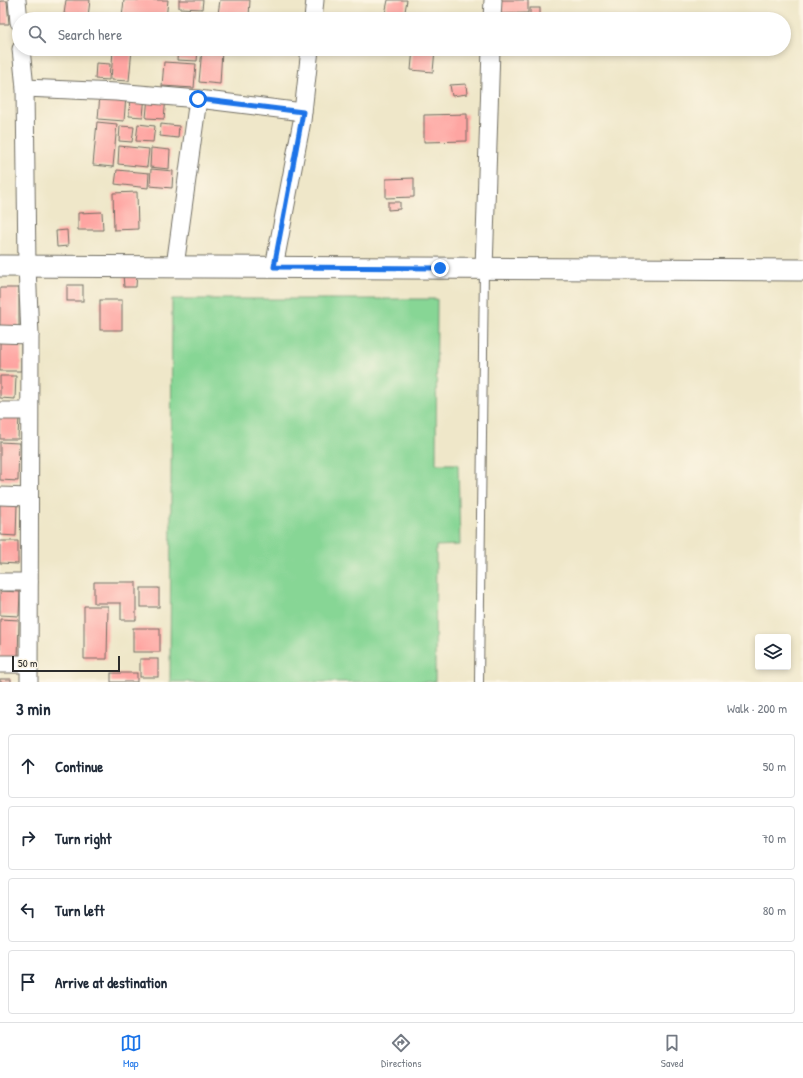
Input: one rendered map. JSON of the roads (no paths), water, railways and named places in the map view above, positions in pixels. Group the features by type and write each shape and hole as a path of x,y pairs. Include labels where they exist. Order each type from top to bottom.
{"street":[{"path":"17,0 18,12"},
{"path":"314,12 315,0"},
{"path":"492,12 493,0"},
{"path":"22,56 25,88 27,267 30,335 29,682"},
{"path":"274,267 303,112 309,56"},
{"path":"484,269 491,56"},
{"path":"25,88 116,92 198,99 303,112"},
{"path":"175,266 198,99"},
{"path":"0,266 803,270"},
{"path":"0,334 30,335"},
{"path":"0,411 30,411"},
{"path":"0,496 29,497"},
{"path":"0,582 29,582"},
{"path":"0,664 29,664"}],"lane":[{"path":"479,682 484,269"}]}
